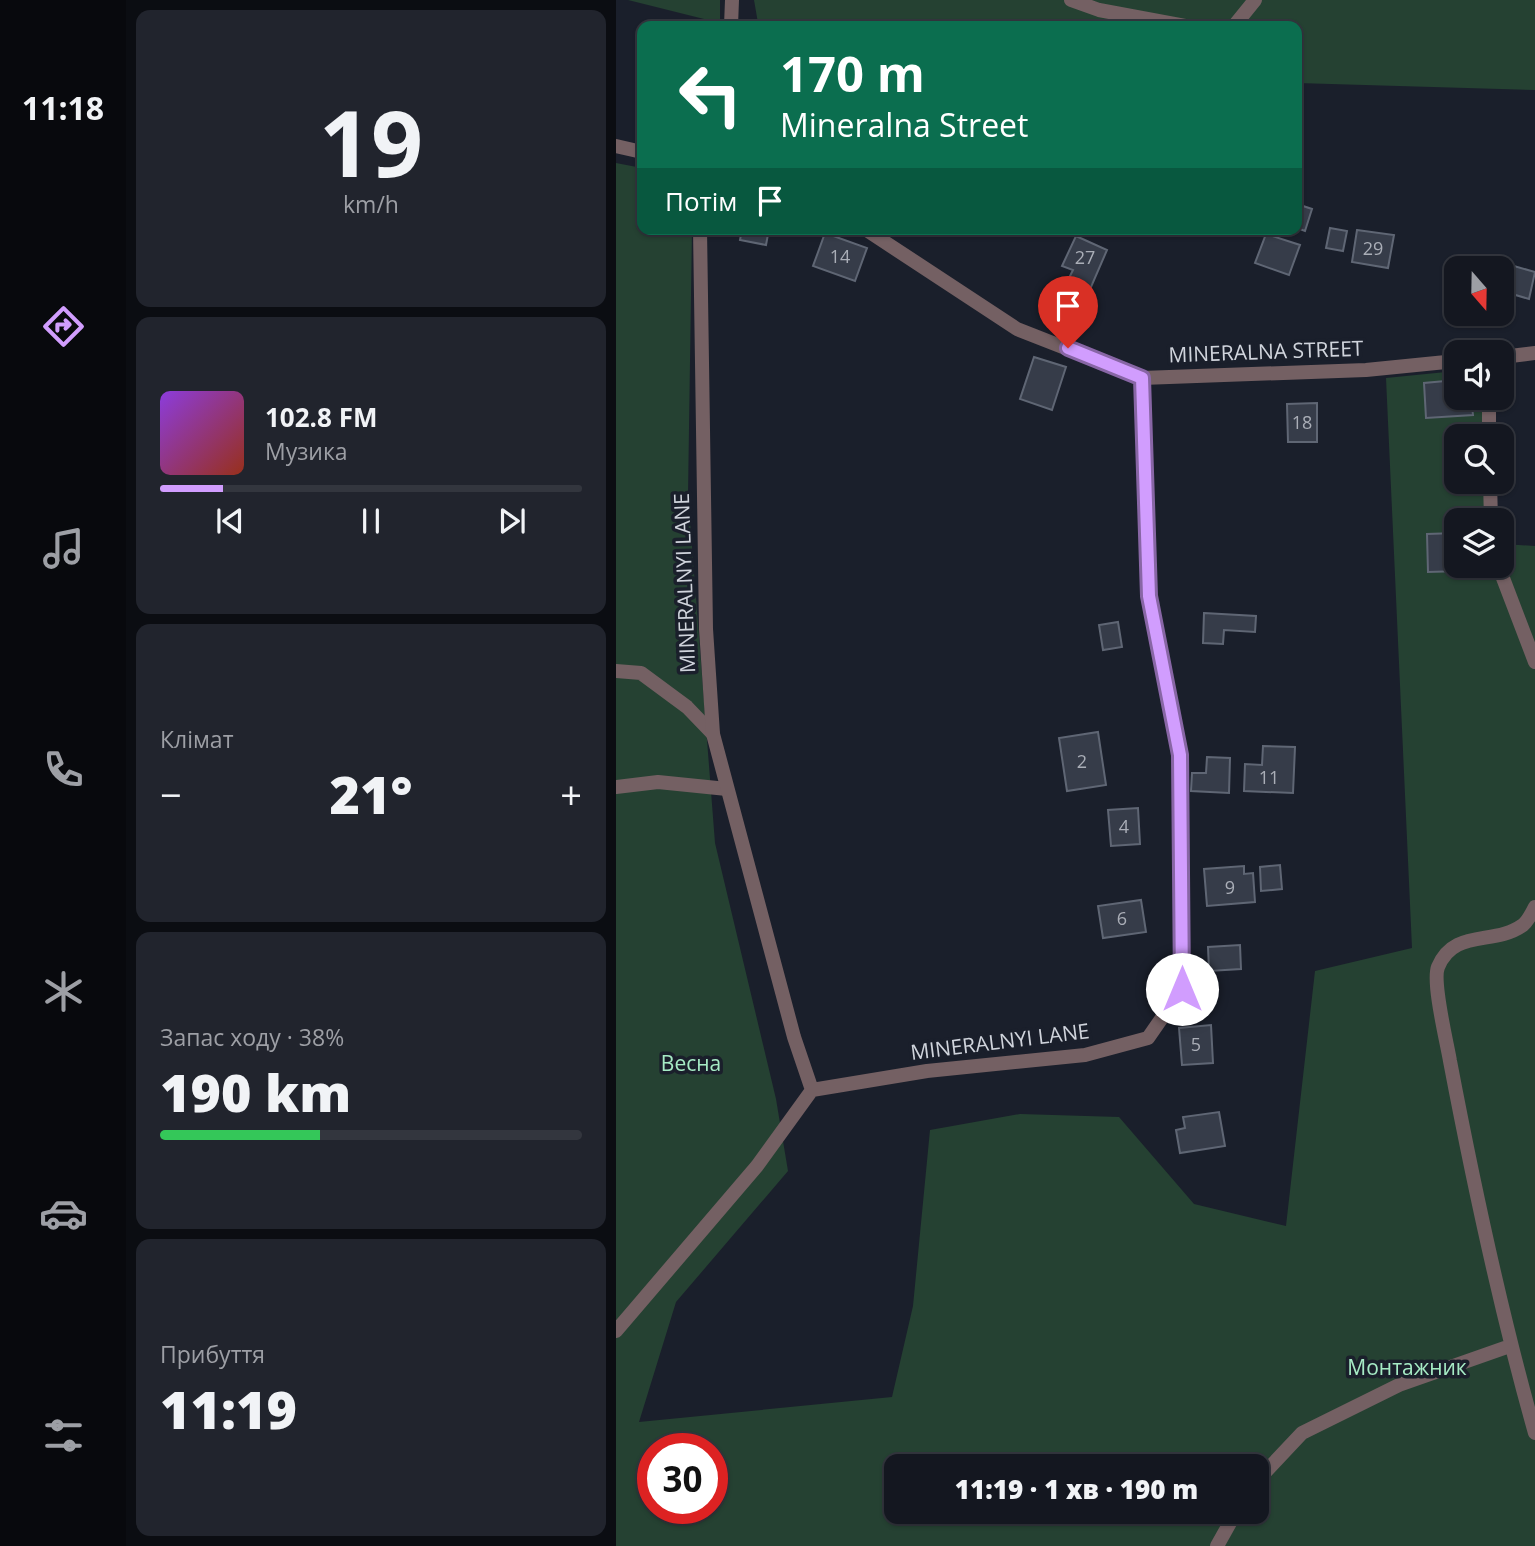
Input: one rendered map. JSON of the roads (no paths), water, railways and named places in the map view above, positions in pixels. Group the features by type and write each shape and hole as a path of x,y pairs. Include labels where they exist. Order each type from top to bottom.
{"street":[{"path":"731,21 732,0"},
{"path":"1071,0 1099,10 1158,21"},
{"path":"1238,21 1255,0"},
{"path":"616,146 637,151"},
{"name":"MINERALNYI LANE","path":"699,235 706,629 713,734 794,1037 812,1090 927,1071 1085,1055 1148,1038 1182,989 1180,755 1149,596 1142,378"},
{"name":"MINERALNA STREET","path":"874,235 1017,329 1142,378 1366,370 1444,362"},
{"path":"1514,356 1535,353"},
{"path":"1502,578 1535,662"},
{"path":"616,671 641,673 687,707 713,734"},
{"path":"616,787 658,782 727,789"},
{"path":"1535,907 1525,924 1517,928 1499,936 1469,940 1448,949 1436,970 1469,1164 1510,1346 1535,1433"},
{"path":"616,1331 757,1166 812,1090"},
{"path":"1269,1468 1302,1433 1399,1385 1510,1346"},
{"path":"1217,1546 1229,1524"}],"park label":[{"name":"Весна","path":"691,1064"},
{"name":"Монтажник","path":"1407,1368"}]}
